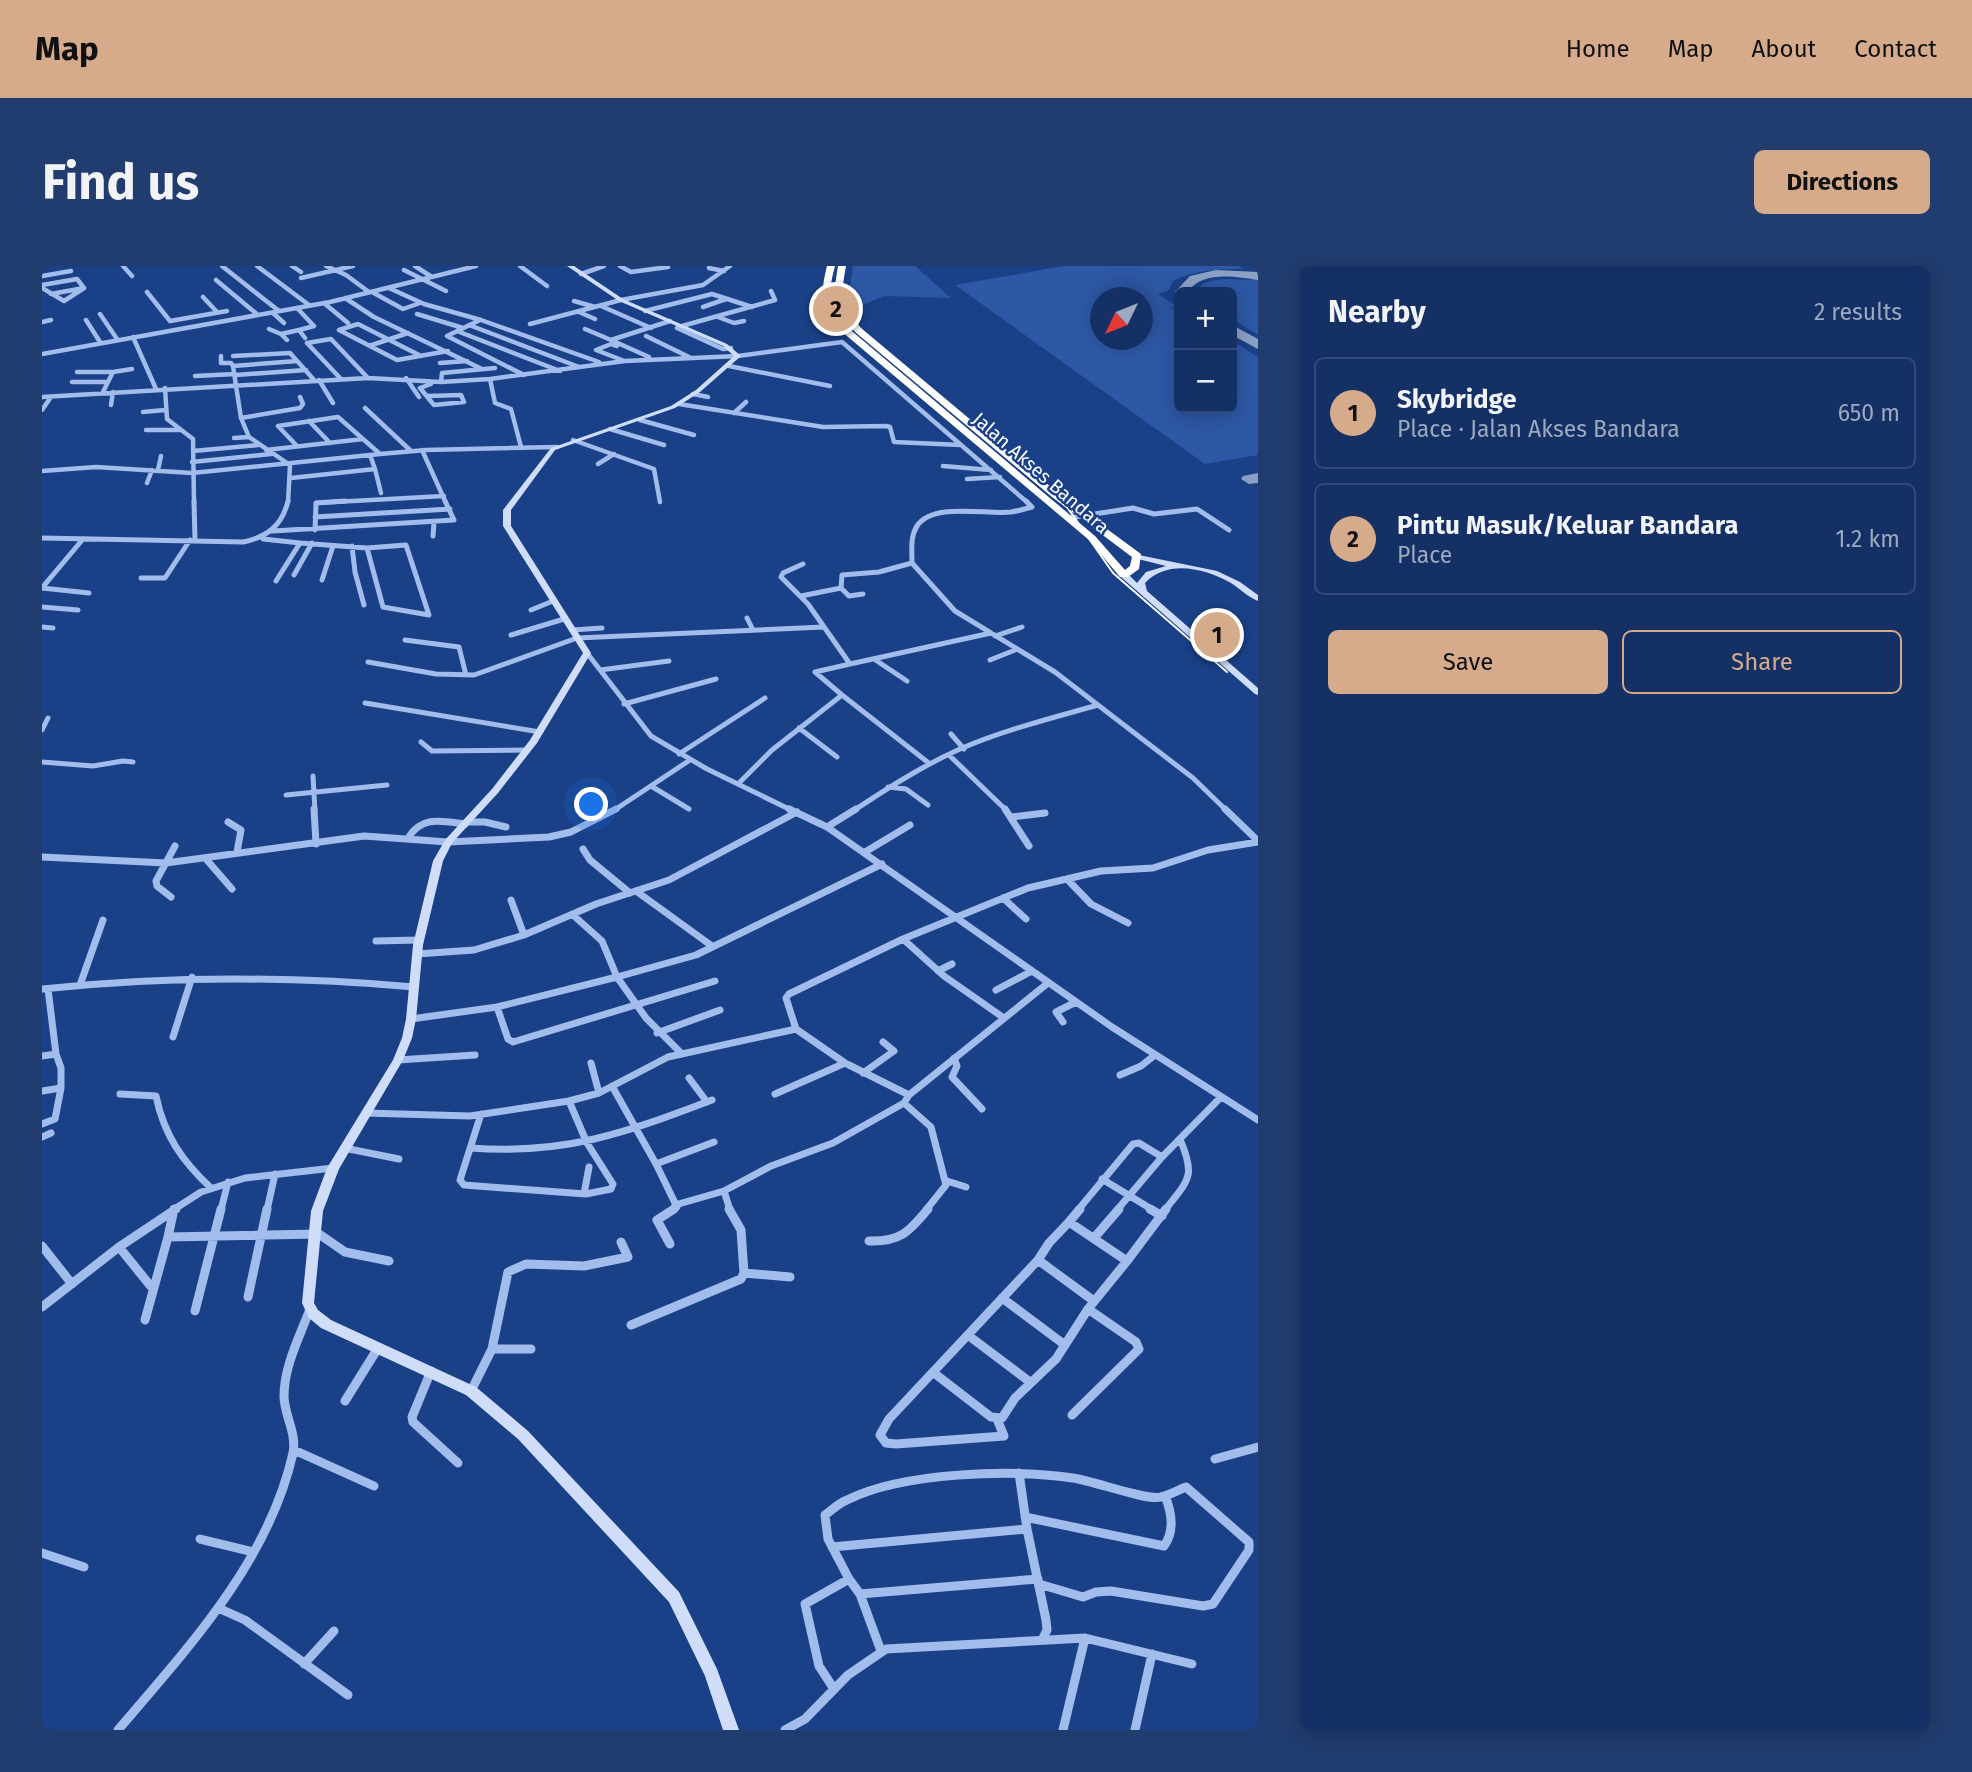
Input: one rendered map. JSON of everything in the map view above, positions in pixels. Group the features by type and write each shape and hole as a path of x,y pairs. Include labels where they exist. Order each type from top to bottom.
{"highway":[{"path":"831,266 825,292 836,309"},
{"path":"836,309 842,266"},
{"name":"Jalan Akses Bandara","path":"836,309 867,338 1082,515 1137,556"},
{"name":"Jalan Akses Bandara","path":"836,309 854,338 1093,538 1125,575"},
{"path":"1125,575 1135,567 1137,556"}],"street":[{"path":"123,266 132,276"},
{"path":"222,266 279,311"},
{"path":"257,266 309,305"},
{"path":"292,266 301,275 353,266"},
{"path":"326,266 403,309 420,303"},
{"path":"415,266 432,277"},
{"path":"42,354 324,303 476,266"},
{"path":"520,266 547,286"},
{"path":"570,266 621,300 731,348 738,356"},
{"path":"581,274 604,266"},
{"path":"620,266 631,272 668,267"},
{"path":"530,324 621,300 702,285 730,266"},
{"path":"709,268 724,271"},
{"path":"42,276 70,269 84,288"},
{"path":"404,270 446,290"},
{"path":"42,287 77,279"},
{"path":"216,280 258,316"},
{"path":"42,287 66,301 84,288"},
{"path":"51,293 84,288"},
{"path":"389,288 420,303 481,320 603,363"},
{"path":"681,326 775,300 771,291"},
{"path":"147,292 180,330"},
{"path":"645,311 706,294 752,307"},
{"path":"203,297 218,312"},
{"path":"345,298 374,317 482,369"},
{"path":"703,307 727,299"},
{"path":"574,301 598,307 651,328"},
{"path":"324,303 348,323"},
{"path":"297,307 320,331"},
{"path":"170,321 227,311"},
{"path":"579,312 595,318"},
{"path":"272,313 284,323"},
{"path":"100,314 117,339"},
{"path":"417,314 463,328"},
{"path":"717,316 734,323 744,321"},
{"path":"42,322 51,320"},
{"path":"86,320 100,342"},
{"path":"481,320 447,336 525,376"},
{"path":"611,340 670,321"},
{"path":"422,356 358,324 338,329 397,360 422,356 448,351"},
{"path":"469,325 580,367"},
{"path":"281,334 314,327"},
{"path":"269,329 287,340"},
{"path":"585,329 650,359"},
{"path":"299,330 305,338"},
{"path":"457,330 560,371"},
{"path":"369,346 408,333"},
{"path":"646,336 689,357"},
{"path":"133,337 156,388"},
{"path":"341,379 307,343 331,339 368,378"},
{"path":"428,396 460,394 464,402 436,405 428,396 421,386 440,382 525,376 625,361 738,356 842,342 1032,507 1010,512 940,512 928,517 918,524 912,537 912,564 956,611 1055,673 1098,705 1193,778 1258,841"},
{"path":"625,361 596,350 613,344 650,359"},
{"path":"233,356 288,353 317,381 333,403"},
{"path":"221,356 221,363 232,363 236,374 241,418 249,437 290,465"},
{"path":"42,471 96,467 192,473 422,450 557,447 640,420 679,404 738,356"},
{"path":"233,366 297,361"},
{"path":"440,363 468,361"},
{"path":"729,366 830,386"},
{"path":"440,382 442,373 495,368"},
{"path":"77,372 132,369"},
{"path":"195,376 306,370"},
{"path":"380,371 383,378"},
{"path":"103,392 113,372"},
{"path":"42,396 368,378 406,378 440,382"},
{"path":"406,378 419,397"},
{"path":"490,379 495,403 511,409 521,447"},
{"path":"72,382 108,382"},
{"path":"141,578 165,578 192,540 193,439 170,424 165,417 165,388"},
{"path":"111,405 113,392"},
{"path":"693,394 708,397"},
{"path":"42,410 51,397"},
{"path":"241,418 300,408 303,404 300,397"},
{"path":"734,413 746,402"},
{"path":"679,404 824,427 886,426 890,428 894,442 962,445"},
{"path":"365,408 411,451"},
{"path":"143,412 165,410"},
{"path":"297,446 278,426 339,417 380,454"},
{"path":"640,420 694,435"},
{"path":"309,421 330,443"},
{"path":"610,429 664,445"},
{"path":"146,430 181,430"},
{"path":"234,439 249,437"},
{"path":"265,450 362,439"},
{"path":"573,440 656,471 660,502"},
{"path":"193,451 259,445"},
{"path":"557,447 507,510 507,526 587,653 651,736 690,760 827,827 882,863 1048,983 1258,1120"},
{"path":"273,531 454,520 422,450"},
{"path":"192,461 271,454"},
{"path":"598,464 614,454"},
{"path":"370,455 381,493"},
{"path":"147,483 161,456"},
{"path":"262,539 273,531 282,519 292,491 290,465"},
{"path":"943,466 992,470"},
{"path":"291,478 375,469"},
{"path":"967,479 1000,477"},
{"path":"315,530 317,503 444,496"},
{"path":"1069,518 1133,508 1154,514 1197,509 1229,530"},
{"path":"315,517 450,509"},
{"path":"433,522 433,536"},
{"path":"402,524 404,532"},
{"path":"373,527 373,537"},
{"path":"42,538 243,542 262,539 367,548 407,545 429,615 383,607 367,548"},
{"path":"42,588 83,539"},
{"path":"276,581 300,542"},
{"path":"293,575 312,543"},
{"path":"321,580 333,545"},
{"path":"352,546 355,572 364,605"},
{"name":"Jalan Akses Bandara","path":"1137,556 1226,576 1258,599"},
{"path":"803,564 781,575 801,596 850,664"},
{"path":"863,594 849,596 841,588 842,575 879,572 912,564"},
{"path":"1143,591 1142,581 1149,574 1164,568 1187,566"},
{"path":"355,572 373,570"},
{"name":"Jalan Akses Bandara","path":"1125,575 1258,692"},
{"path":"42,588 89,593"},
{"path":"801,596 841,588"},
{"path":"531,610 553,601"},
{"path":"42,607 78,610"},
{"path":"747,618 753,630"},
{"path":"511,635 564,619"},
{"path":"42,627 53,628"},
{"path":"368,662 436,674 466,675 477,674 577,638 824,627"},
{"path":"930,764 815,672 1022,627"},
{"path":"572,630 602,628"},
{"path":"405,640 459,647 466,675"},
{"path":"990,660 1015,650"},
{"path":"118,1730 218,1608 254,1552 286,1478 294,1450 295,1433 285,1403 285,1386 310,1309 313,1235 317,1211 333,1168 398,1060 411,1019 419,940 438,861 448,842 540,732 587,653"},
{"path":"874,659 907,681"},
{"path":"600,670 669,661"},
{"path":"624,704 716,679"},
{"path":"738,784 772,750 842,695"},
{"path":"679,754 765,698"},
{"path":"365,703 540,732"},
{"path":"827,827 887,787 948,755 1039,722 1098,705"},
{"path":"42,730 48,718"},
{"path":"799,728 837,757"},
{"path":"951,734 964,749"},
{"path":"421,742 432,751 527,750"},
{"path":"948,755 1000,801 1029,846"},
{"path":"42,762 95,766 118,760 133,762"},
{"path":"42,857 166,863 364,836 448,842 530,839 571,832 600,819 690,760"},
{"path":"313,776 316,844"},
{"path":"286,795 387,785"},
{"path":"651,786 690,809"},
{"path":"887,787 906,789 928,805"},
{"path":"417,954 474,950 524,935 596,904 668,880 796,812"},
{"path":"1012,817 1045,813"},
{"path":"408,838 414,826 423,821 466,822 506,827"},
{"path":"228,822 241,830 237,852"},
{"path":"865,852 910,825"},
{"path":"966,1187 947,1181 938,1160 931,1127 906,1099 845,1063 796,1029 787,996 903,939 1028,888 1101,871 1153,868 1208,850 1258,841"},
{"path":"171,897 157,886 156,881 176,846"},
{"path":"583,849 590,860 712,946"},
{"path":"206,859 232,889"},
{"path":"411,1019 496,1007 696,955 882,863"},
{"path":"1067,878 1091,904 1128,923"},
{"path":"1003,898 1026,919"},
{"path":"512,900 524,935"},
{"path":"573,915 595,930 609,948 617,977 635,1007 657,1032 681,1053"},
{"path":"80,985 103,920"},
{"path":"903,939 938,971 1004,1018"},
{"path":"376,942 419,940"},
{"path":"938,971 952,964"},
{"path":"996,990 1032,971"},
{"path":"173,1037 192,977"},
{"path":"42,1124 55,1119 61,1088 61,1069 45,989 192,977 323,978 414,987"},
{"path":"496,1007 508,1039 513,1042 715,981"},
{"path":"676,1205 724,1191 771,1166 833,1143 906,1099 1048,983"},
{"path":"1063,1022 1056,1013 1076,1002"},
{"path":"657,1032 720,1010"},
{"path":"365,1114 481,1114 569,1101 599,1093 668,1057 796,1029"},
{"path":"863,1073 894,1051 883,1041"},
{"path":"42,1056 56,1054"},
{"path":"398,1060 475,1055"},
{"path":"1120,1075 1141,1066 1155,1055"},
{"path":"954,1058 957,1066 952,1077 982,1110"},
{"path":"591,1063 599,1093"},
{"path":"775,1094 845,1063"},
{"path":"471,1148 519,1151 586,1143 637,1129 710,1101 689,1078"},
{"path":"612,1086 676,1205 676,1209 657,1220 670,1244"},
{"path":"42,1091 61,1088"},
{"path":"120,1094 156,1096 159,1114 173,1148 211,1188"},
{"path":"1094,1238 1162,1157 1221,1097"},
{"path":"481,1114 460,1180 464,1185 584,1194 613,1187 586,1143 569,1101"},
{"path":"42,1137 51,1133"},
{"path":"997,1419 1002,1418 1015,1398 1056,1359 1091,1305 1188,1180 1190,1163 1180,1139"},
{"path":"656,1164 714,1142"},
{"path":"934,1373 997,1419 1004,1436 886,1443 880,1436 889,1419 1038,1260 1049,1242 1135,1143 1162,1157"},
{"path":"345,1148 399,1159"},
{"path":"584,1194 589,1167"},
{"path":"43,1306 119,1247 174,1209 211,1188 228,1182 275,1174 333,1168"},
{"path":"248,1297 275,1174"},
{"path":"1102,1179 1162,1216"},
{"path":"869,1241 886,1241 900,1237 920,1218 947,1181"},
{"path":"195,1311 228,1182"},
{"path":"631,1325 741,1279 744,1273 741,1230 726,1203 724,1191"},
{"path":"145,1320 174,1209"},
{"path":"1069,1222 1127,1262"},
{"path":"168,1237 324,1236 345,1252 389,1261"},
{"path":"471,1391 492,1349 506,1275 511,1269 531,1263 584,1266 628,1257 621,1242"},
{"path":"42,1246 72,1284"},
{"path":"119,1247 153,1289"},
{"path":"1038,1260 1136,1342 1139,1349 1072,1415"},
{"path":"744,1273 790,1277"},
{"path":"1002,1298 1065,1345"},
{"path":"310,1309 326,1324 471,1391 540,1454 653,1572 679,1606 712,1674 731,1730"},
{"path":"969,1336 1030,1382"},
{"path":"345,1401 378,1348"},
{"path":"492,1349 531,1349"},
{"path":"431,1371 412,1422 458,1463"},
{"path":"1215,1459 1258,1447"},
{"path":"294,1450 374,1486"},
{"path":"1019,1473 1047,1630 1043,1638"},
{"path":"860,1594 1038,1582 1083,1597 1096,1592 1111,1591 1203,1606 1213,1604 1249,1550 1249,1542 1186,1487 1159,1498 1094,1480 1019,1473 877,1487 825,1514 824,1524 832,1547 860,1594 881,1651"},
{"path":"1026,1517 1164,1546 1168,1541 1172,1517 1165,1496"},
{"path":"832,1547 1027,1529"},
{"path":"200,1539 254,1552"},
{"path":"42,1553 84,1567"},
{"path":"834,1689 819,1666 805,1604 810,1598 836,1589 849,1579"},
{"path":"218,1608 245,1620 348,1695"},
{"path":"304,1664 334,1631"},
{"path":"785,1730 806,1719 848,1675 886,1649 1043,1638 1085,1638 1192,1664"},
{"path":"1063,1730 1085,1638"},
{"path":"1135,1730 1152,1654"}],"shaded area":[{"path":"853,266 915,266 951,298 884,296 856,308 848,299"},
{"path":"1064,266 1238,266 1243,269 1190,274 1173,281 1169,290 1158,294 1174,305 1171,308 1174,310 1174,413 1237,413 1237,344 1258,357 1258,455 1205,464 955,285"},
{"path":"1214,280 1258,280 1258,335 1237,322 1237,287 1199,287"}],"taxiway":[{"path":"1185,287 1204,275 1227,273 1258,276"},
{"path":"1237,332 1258,345"},
{"path":"1249,479 1258,478"}],"tram line":[{"path":"840,266 839,302 848,323 1067,507 1113,573 1227,672"}],"place":[{"name":"Pintu Masuk/Keluar Bandara","path":"836,309"},
{"name":"Skybridge","path":"1217,635"}]}
